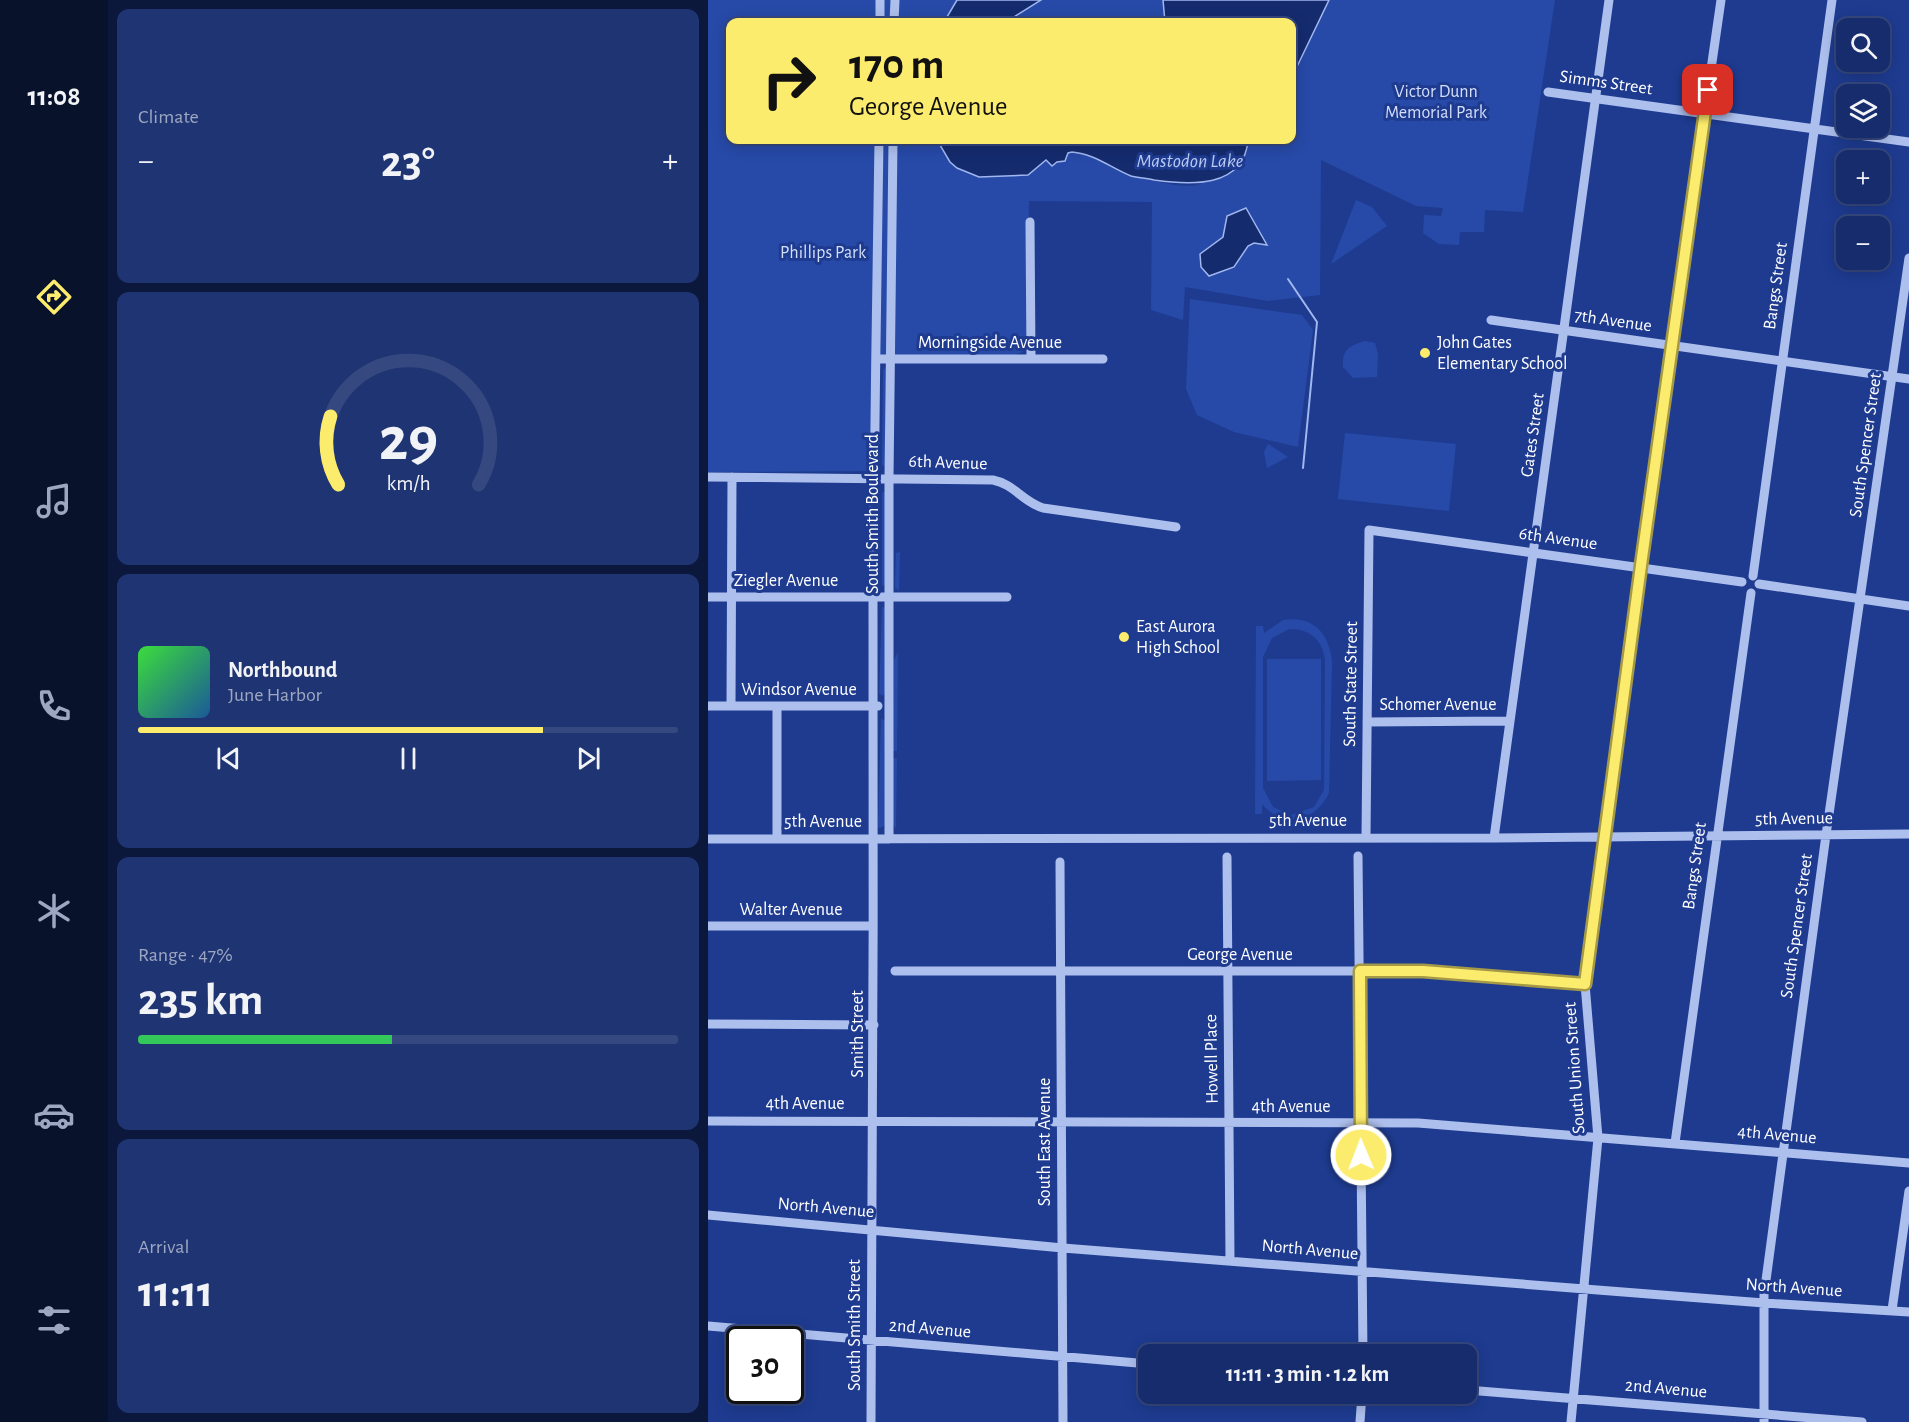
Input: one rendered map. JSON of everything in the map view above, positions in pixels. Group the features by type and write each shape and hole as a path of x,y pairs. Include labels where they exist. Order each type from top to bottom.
{"street":[{"path":"880,0 880,18"},
{"path":"894,18 895,0"},
{"name":"Gates Street","path":"1494,838 1609,0"},
{"name":"South Union Street","path":"1571,1422 1598,1138 1585,984 1640,567 1721,0"},
{"name":"Bangs Street","path":"1756,580 1832,0"},
{"name":"Simms Street","path":"1548,92 1814,127 1909,142"},
{"name":"South Smith Boulevard","path":"873,839 873,597 879,144"},
{"name":"South Smith Boulevard","path":"889,839 889,478 893,144"},
{"path":"878,189 893,189"},
{"path":"1030,222 1031,359"},
{"name":"South Spencer Street","path":"1765,1418 1764,1303 1826,835 1862,599 1909,258"},
{"name":"7th Avenue","path":"1491,320 1909,379"},
{"name":"Morningside Avenue","path":"876,359 1103,359"},
{"name":"6th Avenue","path":"708,477 889,478 1004,482 1026,501 1043,508 1176,527"},
{"path":"731,706 732,477"},
{"name":"6th Avenue","path":"1369,530 1742,582"},
{"name":"South State Street","path":"1366,838 1369,530"},
{"path":"1756,580 1750,593 1743,588 1742,582 1746,577 1909,606"},
{"name":"Bangs Street","path":"1675,1143 1750,593"},
{"name":"Ziegler Avenue","path":"708,597 1007,597"},
{"name":"Windsor Avenue","path":"708,706 889,706"},
{"path":"777,706 777,838"},
{"name":"Schomer Avenue","path":"1367,722 1509,721"},
{"name":"5th Avenue","path":"708,839 1494,838 1909,834"},
{"name":"Smith Street","path":"871,1229 875,1120 873,839"},
{"path":"1358,856 1363,1344"},
{"name":"Howell Place","path":"1227,857 1230,1260"},
{"name":"South East Avenue","path":"1060,862 1063,1422"},
{"name":"Walter Avenue","path":"708,926 873,926"},
{"name":"George Avenue","path":"895,971 1423,971 1585,984"},
{"path":"708,1024 874,1025"},
{"name":"4th Avenue","path":"708,1121 1418,1123 1909,1162"},
{"path":"1892,1310 1909,1191"},
{"name":"North Avenue","path":"708,1215 1063,1248 1764,1303 1909,1312"},
{"name":"South Smith Street","path":"871,1229 871,1422"},
{"name":"2nd Avenue","path":"708,1326 1138,1363"},
{"name":"2nd Avenue","path":"1477,1391 1765,1418 1862,1422"},
{"path":"1360,1422 1361,1404"}],"green space":[{"path":"708,0 957,0 946,18 726,18 726,144 939,144 957,168 979,177 1028,175 1047,160 1055,164 1067,159 1068,153 1074,152 1093,156 1123,171 1145,178 1192,186 1206,181 1218,172 1247,144 1296,144 1296,69 1329,0 1555,0 1523,212 1485,210 1484,232 1460,232 1459,245 1439,244 1423,233 1424,215 1441,216 1443,208 1416,206 1321,160 1320,295 1268,301 1185,287 1183,320 1151,310 1152,202 1029,201 1027,331 1023,352 1015,355 874,355 869,471 708,472"},
{"path":"1041,0 1163,0 1165,18 1012,18"},
{"path":"1356,200 1372,207 1387,226 1331,264"},
{"path":"1190,299 1302,315 1313,330 1298,447 1234,432 1197,415 1186,389"},
{"path":"1365,341 1375,343 1378,354 1377,377 1353,378 1343,367 1345,352"},
{"path":"886,366 885,467 882,465 883,370"},
{"path":"1345,433 1456,444 1449,511 1338,499"},
{"path":"1268,444 1288,457 1267,468 1264,452"},
{"path":"886,490 886,585 882,586 882,493"},
{"path":"900,552 899,591 895,587 896,553"},
{"path":"882,607 886,608 885,694 882,696 879,693"},
{"path":"1294,619 1311,623 1323,634 1332,661 1329,793 1316,810 1299,819 1280,817 1262,804 1262,814 1255,814 1256,626 1263,626 1264,633 1283,620","holes":["1289,629 1296,629 1314,637 1324,653 1324,790 1314,807 1291,815 1273,807 1263,788 1263,657 1272,638"]},
{"path":"898,652 897,751 893,751 894,660"},
{"path":"1267,659 1321,659 1321,780 1267,781"},
{"path":"881,718 885,721 884,826 880,828 878,827"},
{"path":"893,758 897,758 896,829 893,824"}],"water":[{"path":"957,0 1041,0 1012,18 946,18"},
{"path":"1163,0 1329,0 1296,69 1296,18 1165,18"},
{"name":"Mastodon Lake","path":"939,144 1247,144 1244,156 1237,168 1226,176 1213,180 1183,183 1131,176 1096,158 1072,152 1068,153 1065,161 1057,162 1052,166 1046,160 1028,175 979,177 957,168 950,162"},
{"path":"1246,208 1267,245 1254,243 1248,246 1234,267 1209,276 1201,267 1200,254 1223,237 1227,216"}],"waterway":[{"path":"1288,279 1317,322 1303,468"}],"place":[{"name":"John Gates Elementary School","path":"1425,353"},
{"name":"East Aurora High School","path":"1124,637"}],"route":[{"path":"1361,1155 1360,971 1423,971 1585,984 1708,90"}],"park label":[{"name":"Victor Dunn Memorial Park","path":"1436,102"},
{"name":"Phillips Park","path":"823,253"}]}
